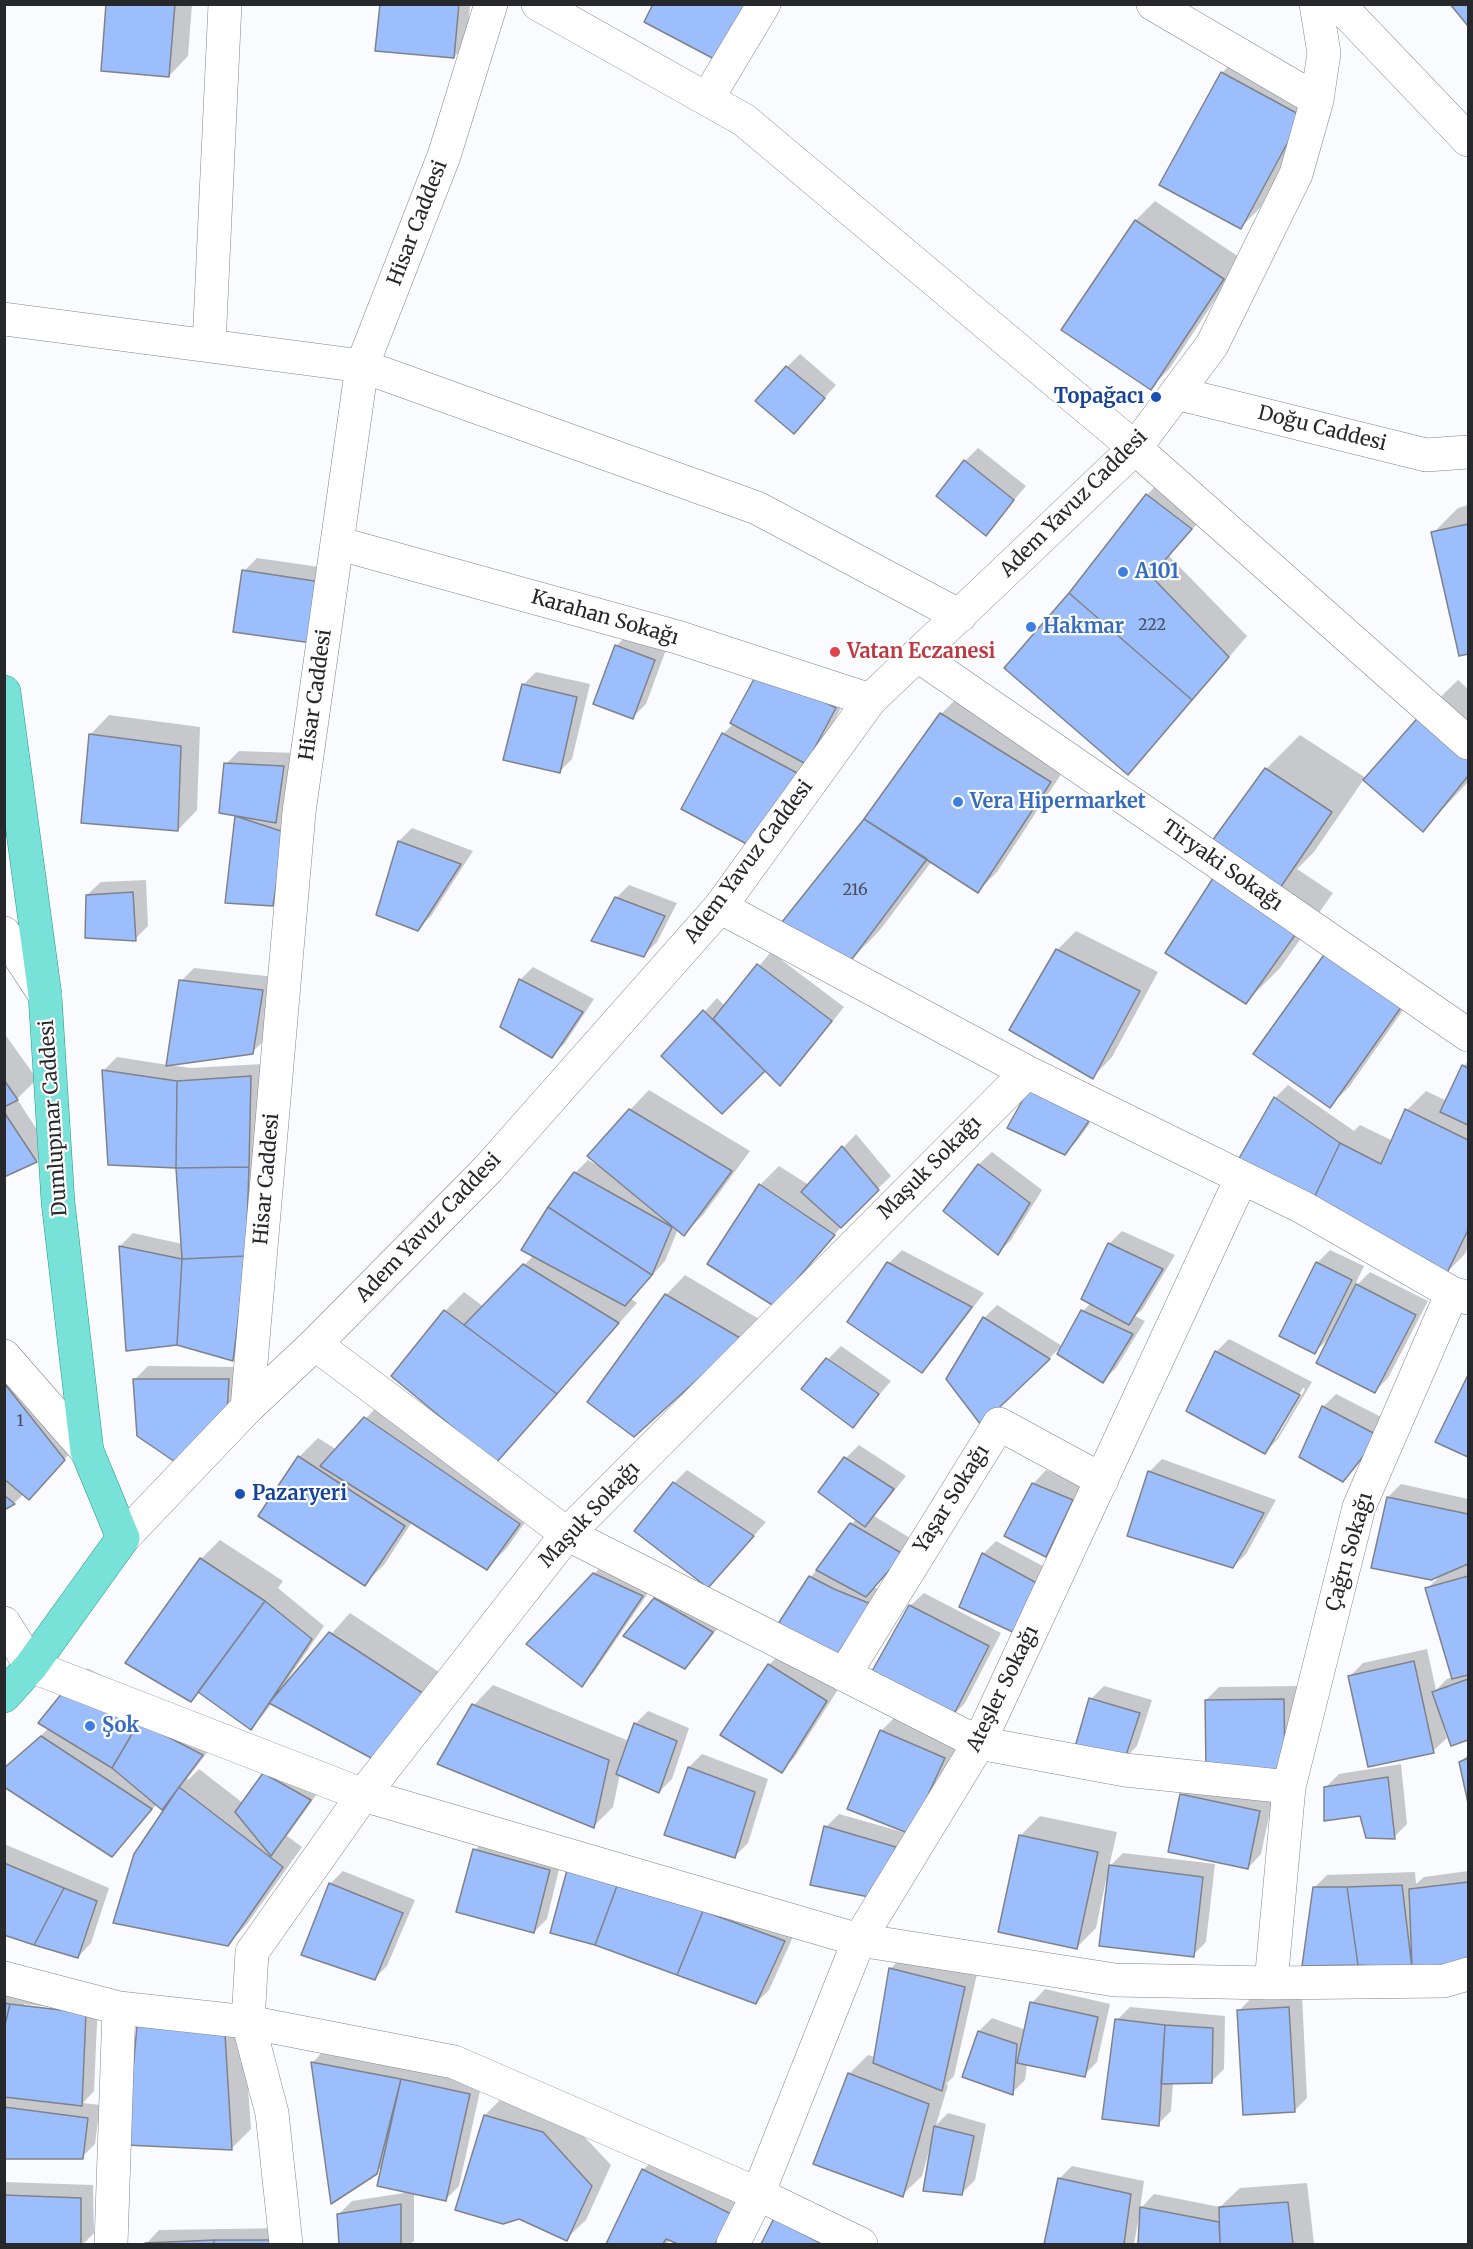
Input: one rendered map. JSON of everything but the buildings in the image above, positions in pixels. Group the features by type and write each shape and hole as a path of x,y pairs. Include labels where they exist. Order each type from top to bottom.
{"main road":[{"name":"Dumlupınar Caddesi","path":"4,692 45,995 58,1202 87,1451 123,1538"},
{"name":"Adem Yavuz Caddesi","path":"4,1696 32,1666 123,1538"}],"street":[{"path":"209,345 225,4"},
{"name":"Hisar Caddesi","path":"247,1408 299,812 362,366 444,156 491,4"},
{"path":"538,4 744,120 1135,448 1467,741"},
{"path":"707,99 764,4"},
{"path":"1154,4 1317,100"},
{"path":"1336,7 1468,140"},
{"name":"Adem Yavuz Caddesi","path":"123,1538 247,1408 315,1344 488,1169 720,907 870,700 1135,448 1212,345 1296,174 1317,100 1324,53 1336,7"},
{"path":"4,319 362,366 757,508 960,616"},
{"name":"Doğu Caddesi","path":"1176,393 1426,455 1468,452"},
{"name":"Karahan Sokağı","path":"337,543 677,638 870,700"},
{"name":"Tiryaki Sokağı","path":"917,655 1468,1035"},
{"path":"720,907 1027,1072 1302,1207 1460,1295"},
{"path":"4,933 45,995"},
{"name":"Maşuk Sokağı","path":"286,2244 272,2112 248,2022 252,1952 363,1795 567,1534 1027,1072"},
{"name":"Ateşler Sokağı","path":"733,2244 758,2194 859,1940 979,1743 1241,1179"},
{"name":"Çağrı Sokağı","path":"1271,1983 1289,1787 1359,1507 1460,1295"},
{"path":"315,1344 567,1534 979,1743 1125,1770 1289,1787"},
{"path":"4,1356 87,1451"},
{"name":"Yaşar Sokağı","path":"844,1675 999,1424 1102,1480"},
{"path":"4,1623 32,1666 363,1795 859,1940 1115,1980 1271,1983 1444,1981 1468,1974"},
{"path":"4,1978 119,2008 248,2022 454,2062 758,2194 861,2244"},
{"path":"111,2244 119,2008"}],"place":[{"name":"Topağacı","path":"1156,397"},
{"name":"A101","path":"1123,572"},
{"name":"Hakmar","path":"1031,627"},
{"name":"Vatan Eczanesi","path":"835,652"},
{"name":"Vera Hipermarket","path":"958,802"},
{"name":"Pazaryeri","path":"240,1494"},
{"name":"Şok","path":"90,1726"}]}
